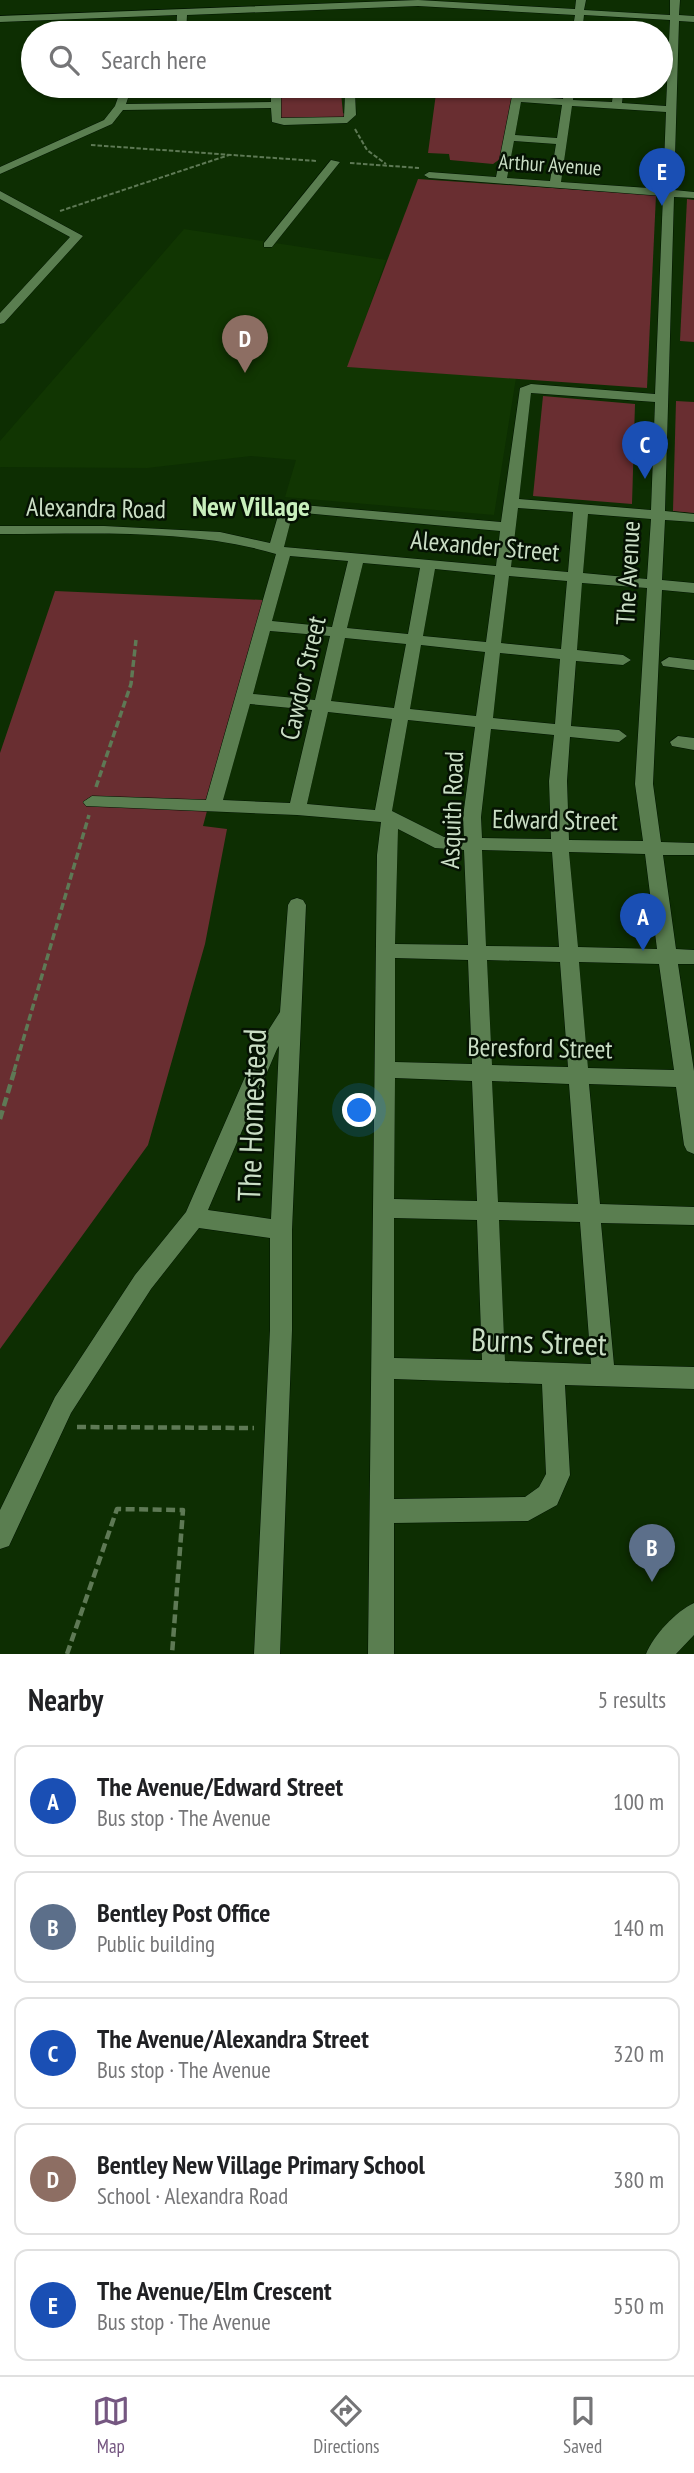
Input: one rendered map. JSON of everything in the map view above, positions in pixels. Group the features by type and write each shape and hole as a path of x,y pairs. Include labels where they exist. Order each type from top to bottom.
{"street":[{"path":"579,21 581,0"},
{"path":"626,0 626,15"},
{"name":"The Avenue","path":"673,29 676,18 675,0"},
{"path":"0,19 182,12 243,5 357,2 694,19"},
{"path":"182,12 183,21"},
{"path":"0,171 65,144 108,122 120,107 123,98"},
{"path":"276,98 278,121 346,121 351,115 350,98"},
{"path":"555,184 568,98"},
{"path":"617,105 618,98"},
{"name":"The Avenue","path":"670,98 658,515 644,784 667,957 690,1078 694,1145"},
{"path":"501,181 517,99 671,109"},
{"path":"120,107 275,105"},
{"path":"510,138 562,141"},
{"path":"268,245 335,162"},
{"name":"Arthur Avenue","path":"433,175 694,195"},
{"path":"0,194 74,233 77,239 0,320"},
{"name":"Asquith Road","path":"494,1373 473,795 525,391 528,389 662,399"},
{"path":"510,503 694,518"},
{"path":"213,807 263,625 287,509 507,527"},
{"path":"581,509 558,780 559,847 603,1375"},
{"name":"Alexandra Road","path":"0,530 104,530 220,536 278,550"},
{"name":"Alexander Street","path":"278,550 694,589"},
{"name":"Cawdor Street","path":"297,808 356,559"},
{"path":"381,1654 386,817 400,713 428,565"},
{"path":"263,625 623,660"},
{"path":"669,662 694,665"},
{"path":"243,698 619,736"},
{"name":"Edward Street","path":"92,802 297,808 386,817 441,843 694,849"},
{"path":"290,1013 297,905"},
{"path":"385,951 694,957"},
{"name":"The Homestead","path":"0,1537 64,1405 143,1283 194,1218 269,1045 290,1013"},
{"name":"The Homestead","path":"267,1654 281,1330 281,1230 290,1013"},
{"name":"Beresford Street","path":"384,1070 690,1078"},
{"path":"382,1208 694,1216"},
{"path":"194,1218 281,1230"},
{"name":"Burns Street","path":"382,1368 694,1378"},
{"path":"383,1511 528,1509 548,1496 558,1475 553,1374"},
{"path":"659,1654 694,1616"}],"path":[{"path":"346,121 352,122 361,143 374,158 387,166"},
{"path":"65,144 420,168 433,175"},
{"path":"44,218 83,202 231,155"},
{"path":"0,1119 98,777 131,684 136,640"},
{"path":"53,1427 277,1428"},
{"path":"67,1654 117,1509 183,1510 172,1654"}],"shaded area":[{"path":"280,98 342,98 343,113 346,115 343,118 280,117"},
{"path":"435,98 512,98 500,159 493,164 450,160 449,154 428,153"},
{"path":"418,179 656,195 647,388 347,367"},
{"path":"687,199 694,200 694,342 680,341"},
{"path":"184,229 386,260 348,367 516,378 494,515 285,497 296,460 251,456 147,468 0,467 0,441"},
{"path":"543,396 635,404 632,504 533,496"},
{"path":"676,401 694,402 694,513 673,511"},
{"path":"55,591 263,600 203,826 227,829 205,944 148,1145 0,1349 0,753"}],"place":[{"name":"The Avenue/Elm Crescent","path":"662,206"},
{"name":"Bentley New Village Primary School","path":"245,373"},
{"name":"The Avenue/Alexandra Street","path":"645,479"},
{"name":"The Avenue/Edward Street","path":"643,951"},
{"name":"Bentley Post Office","path":"652,1582"}],"district":[{"name":"New Village","path":"251,506"}]}
